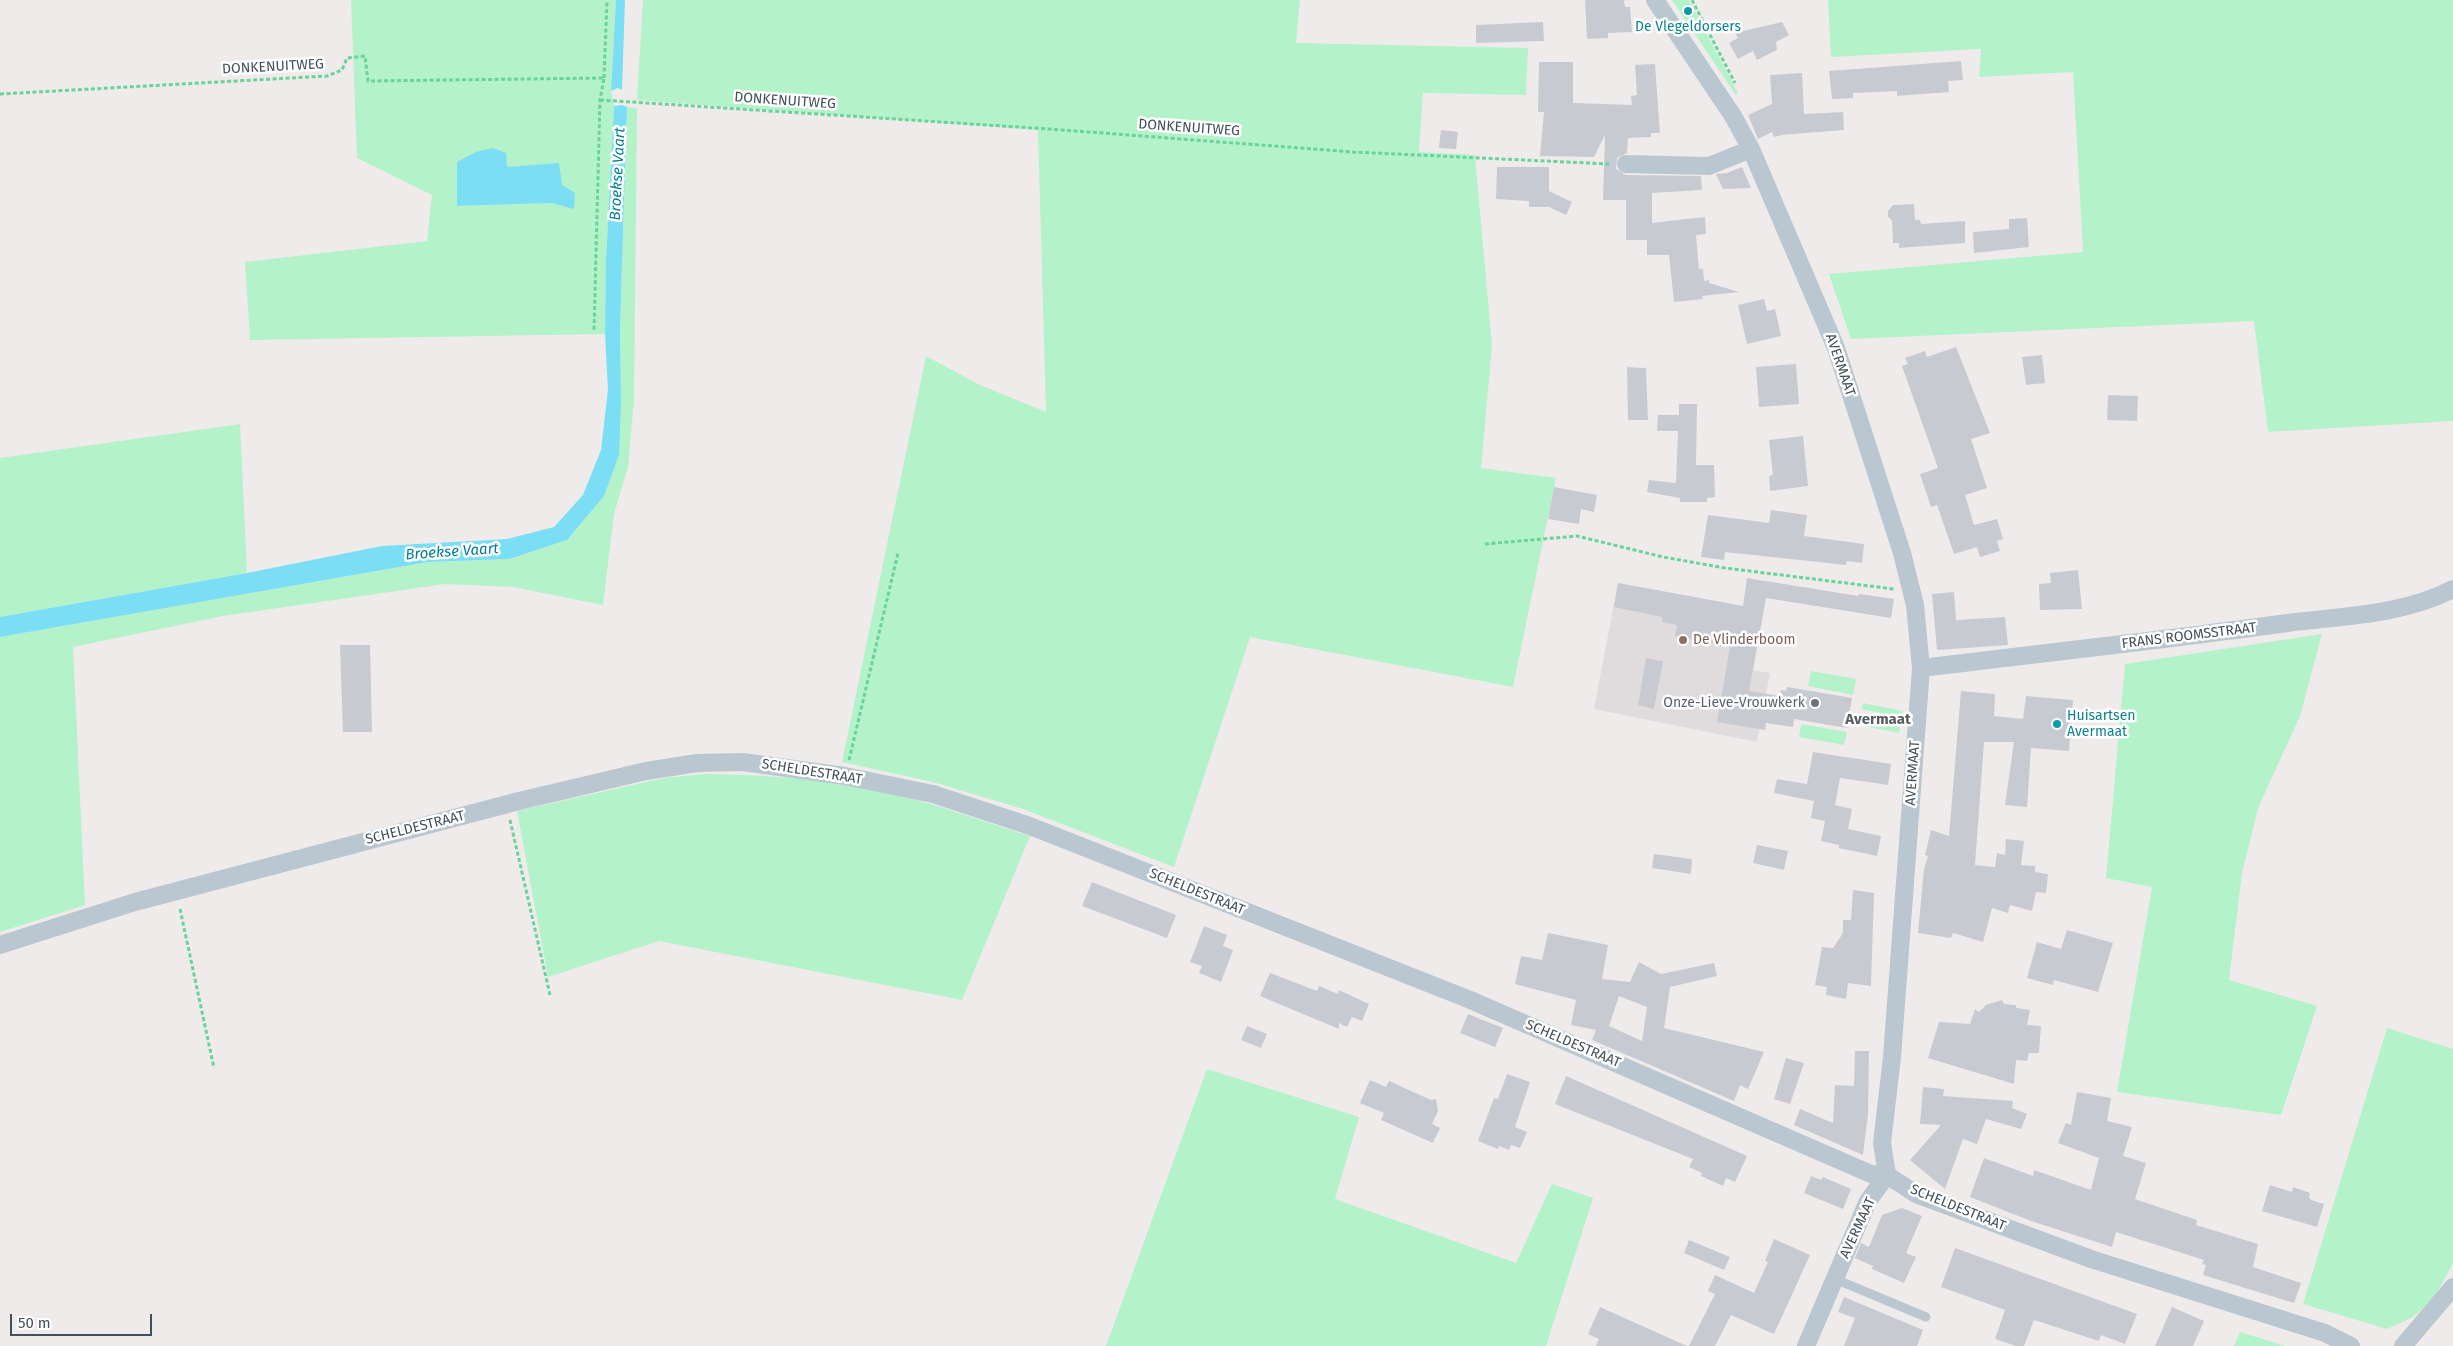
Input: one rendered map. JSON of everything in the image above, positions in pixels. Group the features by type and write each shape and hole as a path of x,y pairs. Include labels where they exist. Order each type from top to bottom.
{"street":[{"name":"AVERMAAT","path":"1655,0 1733,116 1751,149 1836,348 1902,553 1915,604 1921,668 1892,1056 1882,1143 1888,1175 1868,1201 1806,1346"},
{"path":"1626,164 1710,166 1751,149"},
{"name":"FRANS ROOMSSTRAAT","path":"1921,668 2196,635 2395,608 2438,597 2453,589"},
{"name":"SCHELDESTRAAT","path":"0,945 134,902 507,805 646,772 697,763 743,762 845,776 933,794 1030,826 1468,999 1871,1174 1888,1175 1916,1194 2072,1252 2324,1333 2350,1346"},
{"path":"2404,1346 2453,1287"}],"lane":[{"path":"1835,1279 1926,1317"}],"path":[{"path":"594,331 600,100 604,78 606,0"},
{"path":"1692,0 1735,83 1733,116"},
{"name":"DONKENUITWEG","path":"0,94 327,76 342,70 347,58 365,56 368,81 604,78"},
{"name":"DONKENUITWEG","path":"600,100 1049,129 1353,152 1626,164"},
{"path":"1485,544 1577,536 1663,557 1725,568 1912,592"},
{"path":"845,776 898,554"},
{"path":"507,805 550,995"},
{"path":"176,891 214,1068"}],"shaded area":[{"name":"De Vlinderboom","path":"1618,583 1764,610 1753,670 1770,673 1757,742 1594,709"}],"green space":[{"path":"351,0 616,0 611,91 614,106 606,260 605,334 250,340 245,262 427,241 432,195 357,158","holes":["507,167 552,203 457,206"]},
{"path":"643,0 1300,0 1296,43 1528,48 1526,95 1423,93 1419,152 1475,155 1492,346 1481,468 1556,478 1513,687 1250,637 1174,867 1023,809 933,782 842,762 926,356 980,385 1046,412 1038,130 637,100"},
{"path":"1672,0 1689,0 1738,93 1736,95"},
{"path":"1828,0 2453,0 2453,421 2268,432 2254,321 1851,339 1829,274 2083,252 2073,72 1979,77 1981,49 1831,57"},
{"path":"627,107 637,108 634,400 628,467 614,514 603,605 513,587 445,584 223,616 73,647 85,905 0,932 0,637 428,562 511,559 567,540 621,402 620,330"},
{"path":"240,424 247,573 0,617 0,458"},
{"path":"2322,634 2300,716 2258,808 2242,873 2229,980 2317,1006 2281,1115 2117,1092 2152,887 2106,878 2125,664"},
{"path":"1811,671 1856,679 1853,695 1808,686"},
{"path":"1863,703 1903,711 1901,717 1861,709"},
{"path":"1860,720 1900,727 1899,733 1859,725"},
{"path":"1801,724 1847,732 1844,745 1799,737"},
{"path":"706,774 794,778 881,791 956,812 1030,836 962,1000 659,941 548,977 517,811 664,778"},
{"path":"2387,1028 2453,1049 2453,1263 2434,1298 2413,1317 2387,1329 2303,1304"},
{"path":"1207,1069 1359,1117 1335,1199 1516,1263 1552,1184 1593,1198 1546,1346 1106,1346"},
{"path":"2240,1332 2282,1345 2285,1346 2234,1346"}],"water":[{"path":"616,0 625,0 622,90 618,88 611,91"},
{"name":"Broekse Vaart","path":"622,105 627,107 620,330 621,402 619,455 604,496 567,540 510,559 428,562 0,637 0,617 247,573 382,546 507,539 554,527 583,495 601,450 608,390 605,334 606,260 614,106"},
{"path":"493,148 506,153 507,167 559,163 562,185 575,193 574,209 552,203 457,206 457,162 476,152"}],"building":[{"path":"1585,0 1624,0 1625,7 1630,7 1632,32 1608,33 1608,38 1587,39"},
{"path":"1543,22 1544,41 1476,43 1476,25"},
{"path":"1782,22 1789,35 1776,42 1777,50 1757,60 1753,51 1738,59 1729,43 1738,38 1735,33"},
{"path":"1961,61 1963,80 1948,81 1949,92 1897,96 1897,91 1853,93 1853,98 1832,99 1829,71"},
{"path":"1539,62 1573,62 1573,103 1632,105 1631,96 1637,95 1635,65 1655,64 1660,133 1651,133 1651,137 1628,138 1627,153 1617,158 1616,169 1626,175 1701,176 1702,190 1652,193 1652,223 1705,217 1706,234 1696,235 1699,269 1703,269 1704,281 1709,280 1709,283 1739,292 1702,296 1703,299 1674,302 1669,255 1647,255 1647,240 1626,240 1626,200 1603,200 1605,135 1594,157 1540,156 1544,112 1538,112"},
{"path":"1802,73 1804,114 1843,112 1844,130 1774,137 1772,132 1758,139 1748,115 1772,104 1770,75"},
{"path":"1441,130 1458,132 1456,149 1439,148"},
{"path":"1497,167 1549,167 1549,191 1572,202 1566,215 1549,207 1529,207 1529,201 1496,199"},
{"path":"1742,167 1751,188 1723,189 1716,174 1727,173"},
{"path":"1914,204 1915,220 1920,220 1921,224 1965,221 1965,243 1899,248 1899,243 1893,243 1892,220 1888,217 1888,211 1893,205"},
{"path":"2027,218 2029,247 1974,253 1973,232 2009,229 2009,219"},
{"path":"1764,299 1767,311 1775,309 1781,336 1747,344 1738,305"},
{"path":"1956,347 1990,433 1971,439 1987,488 1965,495 1974,525 1997,519 2003,539 1997,541 2000,551 1980,557 1977,547 1954,554 1937,505 1931,507 1920,474 1938,468 1902,366 1908,364 1905,358 1925,351 1927,357"},
{"path":"2042,355 2045,383 2026,385 2022,357"},
{"path":"1796,364 1799,404 1759,407 1756,367"},
{"path":"1627,367 1646,368 1648,420 1628,420"},
{"path":"2108,395 2138,396 2137,421 2107,420"},
{"path":"1679,404 1697,404 1696,465 1714,465 1715,497 1707,498 1707,502 1680,502 1680,498 1647,492 1649,480 1676,483 1678,431 1657,431 1658,415 1679,415"},
{"path":"1803,436 1808,486 1770,491 1769,476 1773,475 1769,440"},
{"path":"1554,487 1597,495 1594,512 1581,509 1579,524 1548,519"},
{"path":"1771,510 1807,515 1804,536 1864,544 1862,563 1847,561 1846,565 1725,552 1724,560 1701,557 1708,515 1769,523"},
{"path":"2078,570 2082,609 2040,610 2039,584 2051,583 2050,573"},
{"path":"1747,578 1858,596 1859,594 1894,599 1891,618 1766,598 1749,691 1780,696 1781,690 1786,691 1787,687 1852,698 1847,728 1794,719 1793,727 1766,723 1765,730 1717,722 1730,647 1675,636 1677,625 1662,622 1662,617 1614,607 1618,583 1743,606"},
{"path":"1954,592 1956,620 2005,617 2008,645 1937,650 1932,594"},
{"path":"340,645 370,645 372,732 343,732"},
{"path":"1646,658 1663,661 1654,709 1638,705"},
{"path":"1961,691 1995,694 1994,716 2023,719 2026,696 2073,700 2069,751 2031,748 2027,807 2005,805 2014,742 1984,742 1975,865 1995,867 1997,853 2005,855 2006,839 2024,841 2021,865 2035,866 2035,872 2048,874 2046,893 2036,892 2032,911 2010,905 2008,913 1992,908 1983,942 1953,933 1951,938 1918,933 1924,869 1928,856 1925,855 1931,830 1949,836"},
{"path":"1813,752 1891,764 1888,785 1840,778 1835,805 1852,809 1848,829 1881,836 1877,856 1839,848 1839,845 1821,841 1825,821 1811,818 1814,801 1774,793 1777,779 1807,784"},
{"path":"1757,845 1788,851 1784,870 1753,863"},
{"path":"1654,854 1692,859 1691,874 1652,868"},
{"path":"1092,882 1176,915 1167,938 1082,906"},
{"path":"1853,890 1874,893 1871,986 1848,983 1846,999 1826,995 1827,987 1815,985 1822,947 1833,948 1843,933 1843,920 1851,920"},
{"path":"1204,926 1227,935 1223,946 1233,950 1221,982 1199,973 1202,966 1190,962"},
{"path":"2067,930 2113,943 2098,992 2054,980 2053,985 2027,978 2037,942 2061,949"},
{"path":"1548,933 1608,945 1602,979 1630,982 1639,962 1661,974 1714,963 1717,976 1670,987 1664,1028 1764,1052 1748,1089 1740,1085 1734,1101 1592,1040 1596,1030 1571,1025 1576,1000 1515,984 1521,956 1542,960","holes":["1619,996 1647,1007 1642,1041 1609,1026"]},
{"path":"1270,973 1317,991 1319,986 1338,994 1339,990 1369,1004 1362,1021 1352,1017 1347,1027 1339,1023 1339,1029 1260,996"},
{"path":"2002,1000 2004,1004 2016,1005 2016,1008 2030,1010 2027,1025 2041,1026 2039,1053 2029,1053 2027,1061 2016,1060 2014,1084 1928,1058 1939,1022 1970,1024 1975,1009 1979,1012 1986,1005"},
{"path":"1468,1014 1503,1028 1495,1047 1460,1033"},
{"path":"1247,1026 1267,1034 1261,1048 1241,1040"},
{"path":"1855,1051 1869,1051 1868,1114 1863,1155 1794,1125 1800,1109 1833,1123 1835,1085 1854,1086"},
{"path":"1786,1058 1804,1063 1790,1104 1774,1099"},
{"path":"1507,1074 1530,1082 1515,1127 1527,1132 1520,1148 1511,1145 1509,1150 1499,1146 1498,1149 1478,1141 1494,1098 1498,1099"},
{"path":"1566,1076 1747,1156 1735,1182 1726,1178 1723,1186 1701,1176 1702,1173 1689,1167 1693,1159 1555,1104"},
{"path":"1370,1080 1386,1087 1389,1081 1431,1100 1436,1099 1438,1111 1432,1124 1440,1128 1433,1143 1381,1120 1384,1113 1360,1103"},
{"path":"1923,1087 1944,1089 1943,1096 2013,1101 2012,1108 2027,1114 2021,1129 1986,1119 1977,1144 1963,1139 1945,1189 1910,1160 1941,1125 1920,1124"},
{"path":"2077,1092 2111,1098 2107,1121 2132,1127 2123,1156 2146,1163 2135,1199 2197,1220 2196,1225 2258,1244 2253,1267 2301,1283 2294,1303 2203,1275 2206,1265 2202,1264 2204,1260 2116,1232 2112,1247 2031,1221 1970,1197 1984,1158 2033,1176 2034,1170 2091,1190 2099,1158 2058,1143 2066,1123 2071,1125"},
{"path":"1811,1176 1821,1180 1823,1177 1851,1189 1843,1209 1804,1193"},
{"path":"2270,1185 2292,1192 2293,1187 2310,1193 2309,1197 2311,1200 2324,1204 2317,1227 2262,1211"},
{"path":"1902,1208 1922,1216 1906,1253 1916,1257 1904,1283 1872,1269 1873,1266 1855,1258 1861,1243 1869,1247 1882,1215"},
{"path":"1774,1239 1810,1255 1774,1334 1731,1315 1715,1346 1689,1346 1715,1294 1708,1291 1715,1275 1754,1293 1768,1262 1765,1261"},
{"path":"1689,1240 1730,1257 1724,1270 1684,1253"},
{"path":"1955,1248 2137,1314 2125,1344 2101,1335 2099,1341 2034,1320 2024,1346 2016,1346 1995,1339 2005,1310 1941,1287"},
{"path":"1844,1297 1923,1330 1917,1346 1844,1346 1855,1318 1838,1312"},
{"path":"1600,1307 1687,1346 1596,1346 1599,1339 1588,1334"},
{"path":"2172,1307 2204,1321 2193,1346 2155,1346"}],"place":[{"name":"De Vlegeldorsers","path":"1688,11"},
{"name":"De Vlinderboom","path":"1683,640"},
{"name":"Onze-Lieve-Vrouwkerk","path":"1815,703"},
{"name":"Huisartsen Avermaat","path":"2057,724"}],"district":[{"name":"Avermaat","path":"1878,720"}]}
